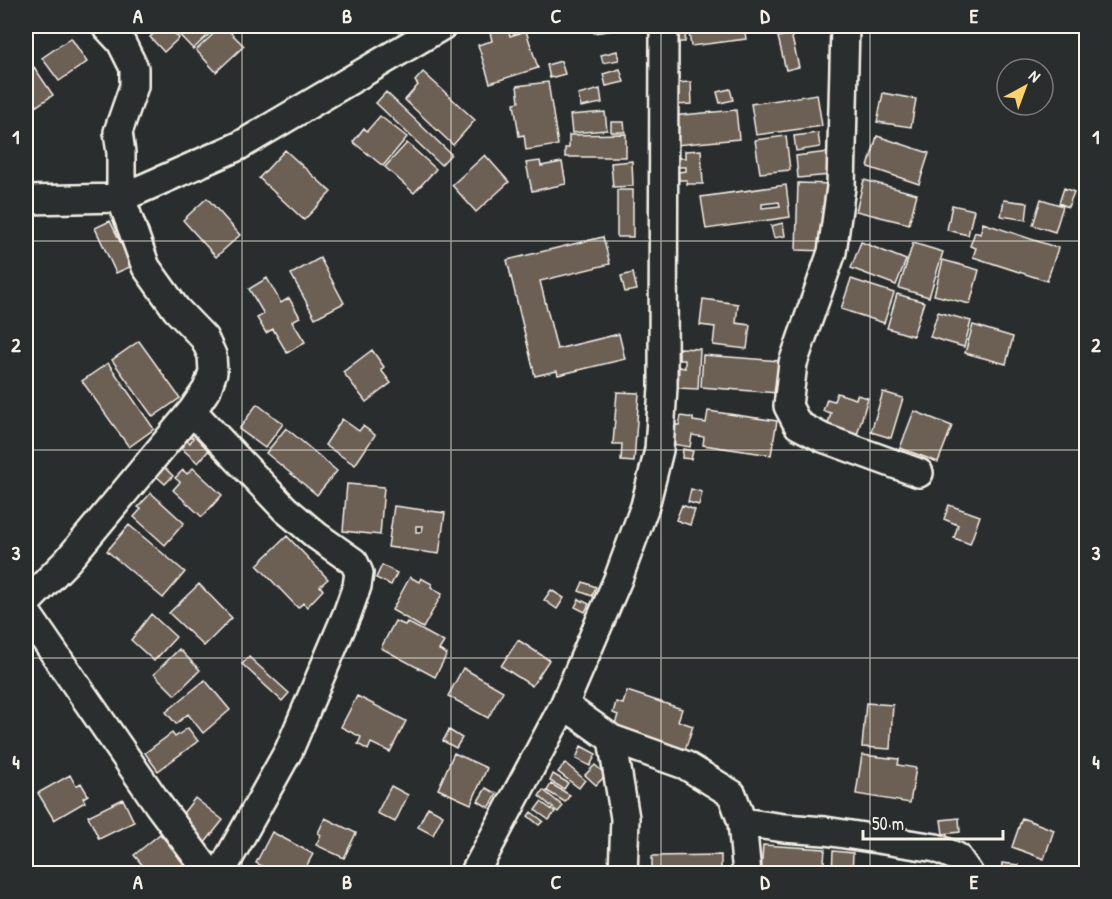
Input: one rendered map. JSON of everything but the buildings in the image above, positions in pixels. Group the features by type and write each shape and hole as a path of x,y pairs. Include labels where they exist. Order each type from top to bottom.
{"street":[{"path":"26,603 68,560 192,411 207,388 213,372 212,355 204,338 176,309 146,267 121,198 121,153 118,132 134,86 134,68 121,42 106,26"},
{"path":"26,200 121,198 239,146 442,26"},
{"path":"474,873 564,705 638,527 659,450 663,387 664,26"},
{"path":"845,26 840,198 832,252 794,363 788,406 798,425 823,438 919,473"},
{"path":"192,411 285,508 316,536 354,562 358,573 357,586 347,614 289,750 220,873"},
{"path":"26,612 160,807 210,873"},
{"path":"564,705 612,740 685,765 732,794 742,822 747,873"},
{"path":"612,740 625,818 623,873"},
{"path":"742,822 825,831 936,848 957,857 969,873"}]}
